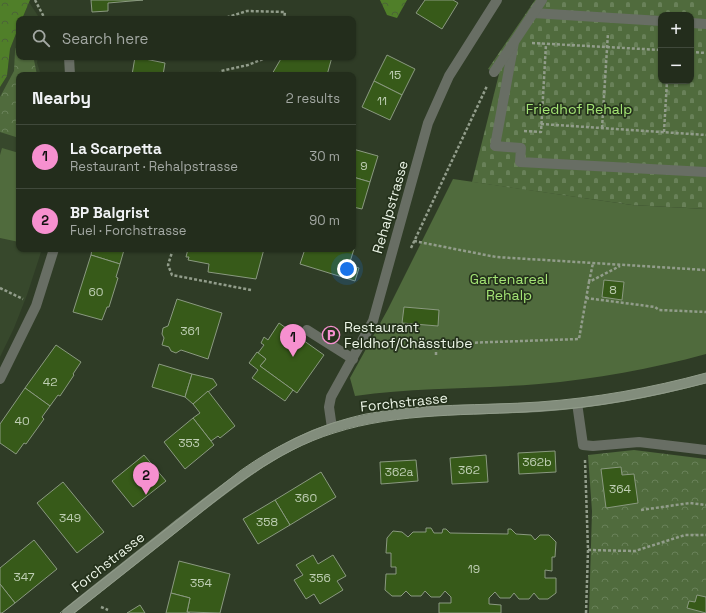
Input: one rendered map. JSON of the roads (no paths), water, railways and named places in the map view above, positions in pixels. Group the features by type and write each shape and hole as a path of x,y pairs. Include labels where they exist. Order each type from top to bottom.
{"main road":[{"name":"Forchstrasse","path":"67,613 247,472 288,447 332,428 367,419 402,414 577,403 637,394 706,378"}],"street":[{"name":"Rehalpstrasse","path":"332,428 329,407 331,397 370,328 428,123 449,76 497,0"},
{"path":"494,72 542,0"},
{"path":"533,13 658,21"},
{"path":"694,23 706,24"},
{"path":"514,42 495,146 521,148 520,162 706,172"},
{"path":"70,60 70,72"},
{"path":"0,379 36,306 53,252"},
{"path":"307,330 353,360"},
{"path":"577,403 583,445 593,446 638,442 706,450"}],"tram line":[{"path":"60,613 254,461 300,436 332,423 387,410 431,406 539,402 581,398 644,388 706,373"},
{"path":"74,613 254,472 293,450 334,433 359,426 409,418 559,410 602,405 665,393 706,383"}],"place":[{"name":"Restaurant Feldhof/Chässtube","path":"331,335"},
{"name":"La Scarpetta","path":"293,357"},
{"name":"BP Balgrist","path":"146,495"}],"park label":[{"name":"Friedhof Rehalp","path":"579,109"},
{"name":"Gartenareal Rehalp","path":"509,288"}]}
